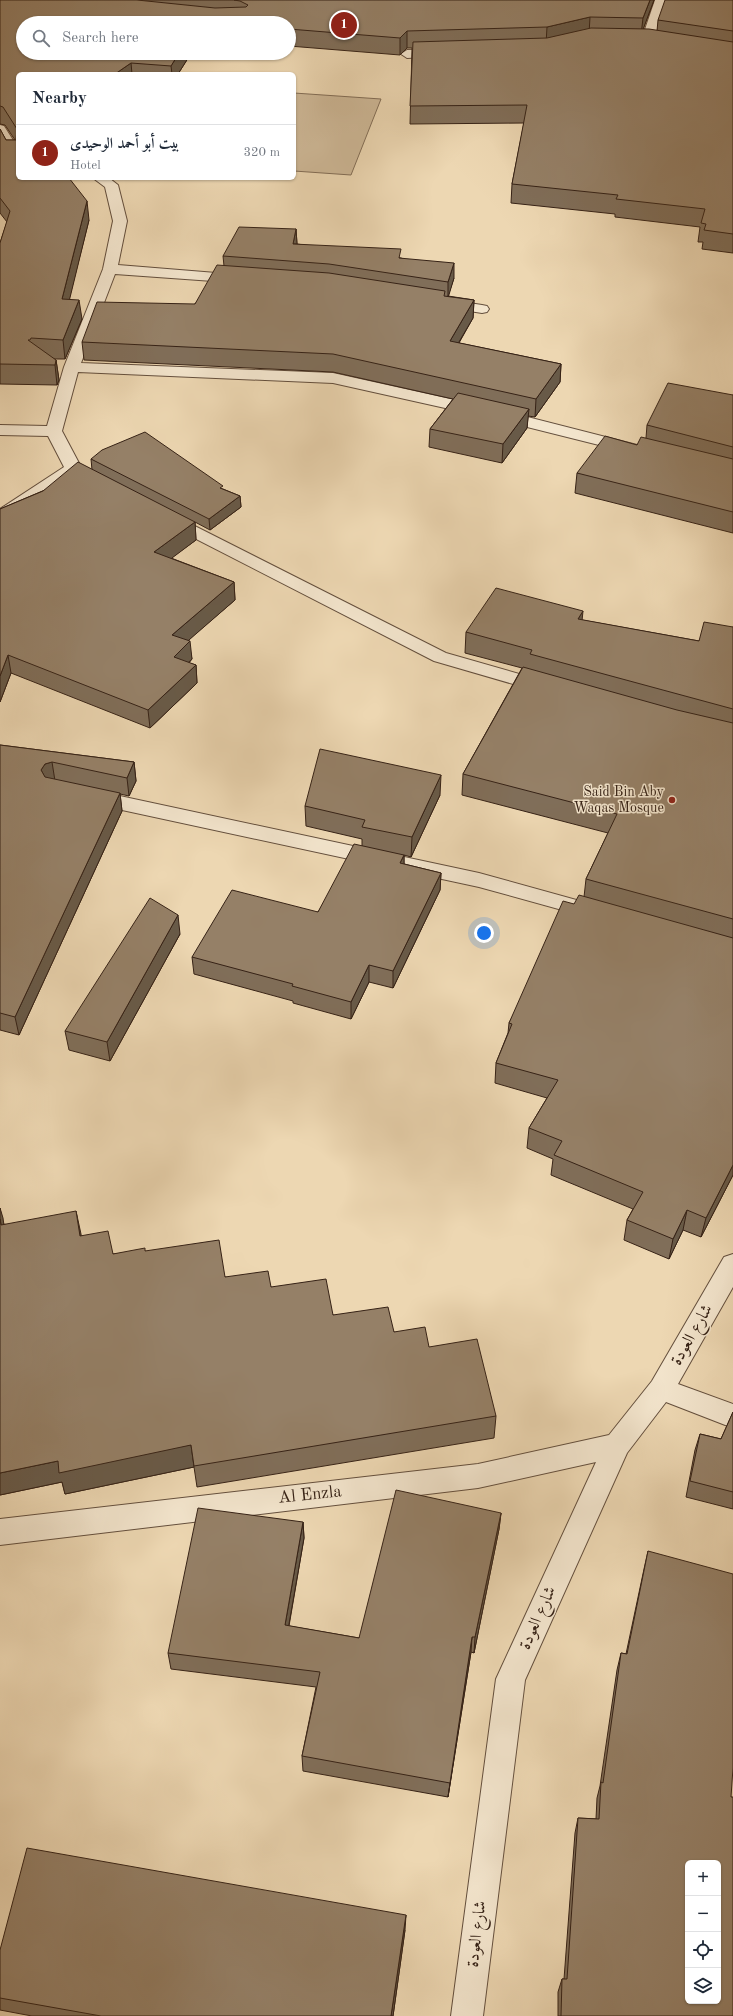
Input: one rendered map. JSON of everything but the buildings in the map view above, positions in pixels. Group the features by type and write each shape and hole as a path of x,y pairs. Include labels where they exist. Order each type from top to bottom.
{"street":[{"path":"647,41 661,0"},
{"path":"633,41 663,43"},
{"path":"407,54 451,53"},
{"path":"0,129 16,154 0,157"},
{"path":"103,180 111,185 120,221 110,269 72,367 54,431 73,468 109,487"},
{"path":"110,269 258,280"},
{"path":"428,301 482,309"},
{"path":"72,367 334,378 500,415 643,451"},
{"path":"0,430 54,431"},
{"path":"0,517 73,468"},
{"path":"152,509 440,657 561,691"},
{"path":"70,792 478,880 610,916"},
{"name":"شارع العودة","path":"467,2016 511,1679 617,1444 661,1389 733,1264"},
{"path":"661,1389 733,1416"},
{"name":"Al Enzla","path":"0,1532 478,1476 617,1444"}],"shaded area":[{"path":"296,93 381,99 351,175 296,171"}],"place":[{"name":"بيت أبو أحمد الوحيدى","path":"344,25"},
{"name":"Said Bin Aby Waqas Mosque","path":"672,800"}]}
